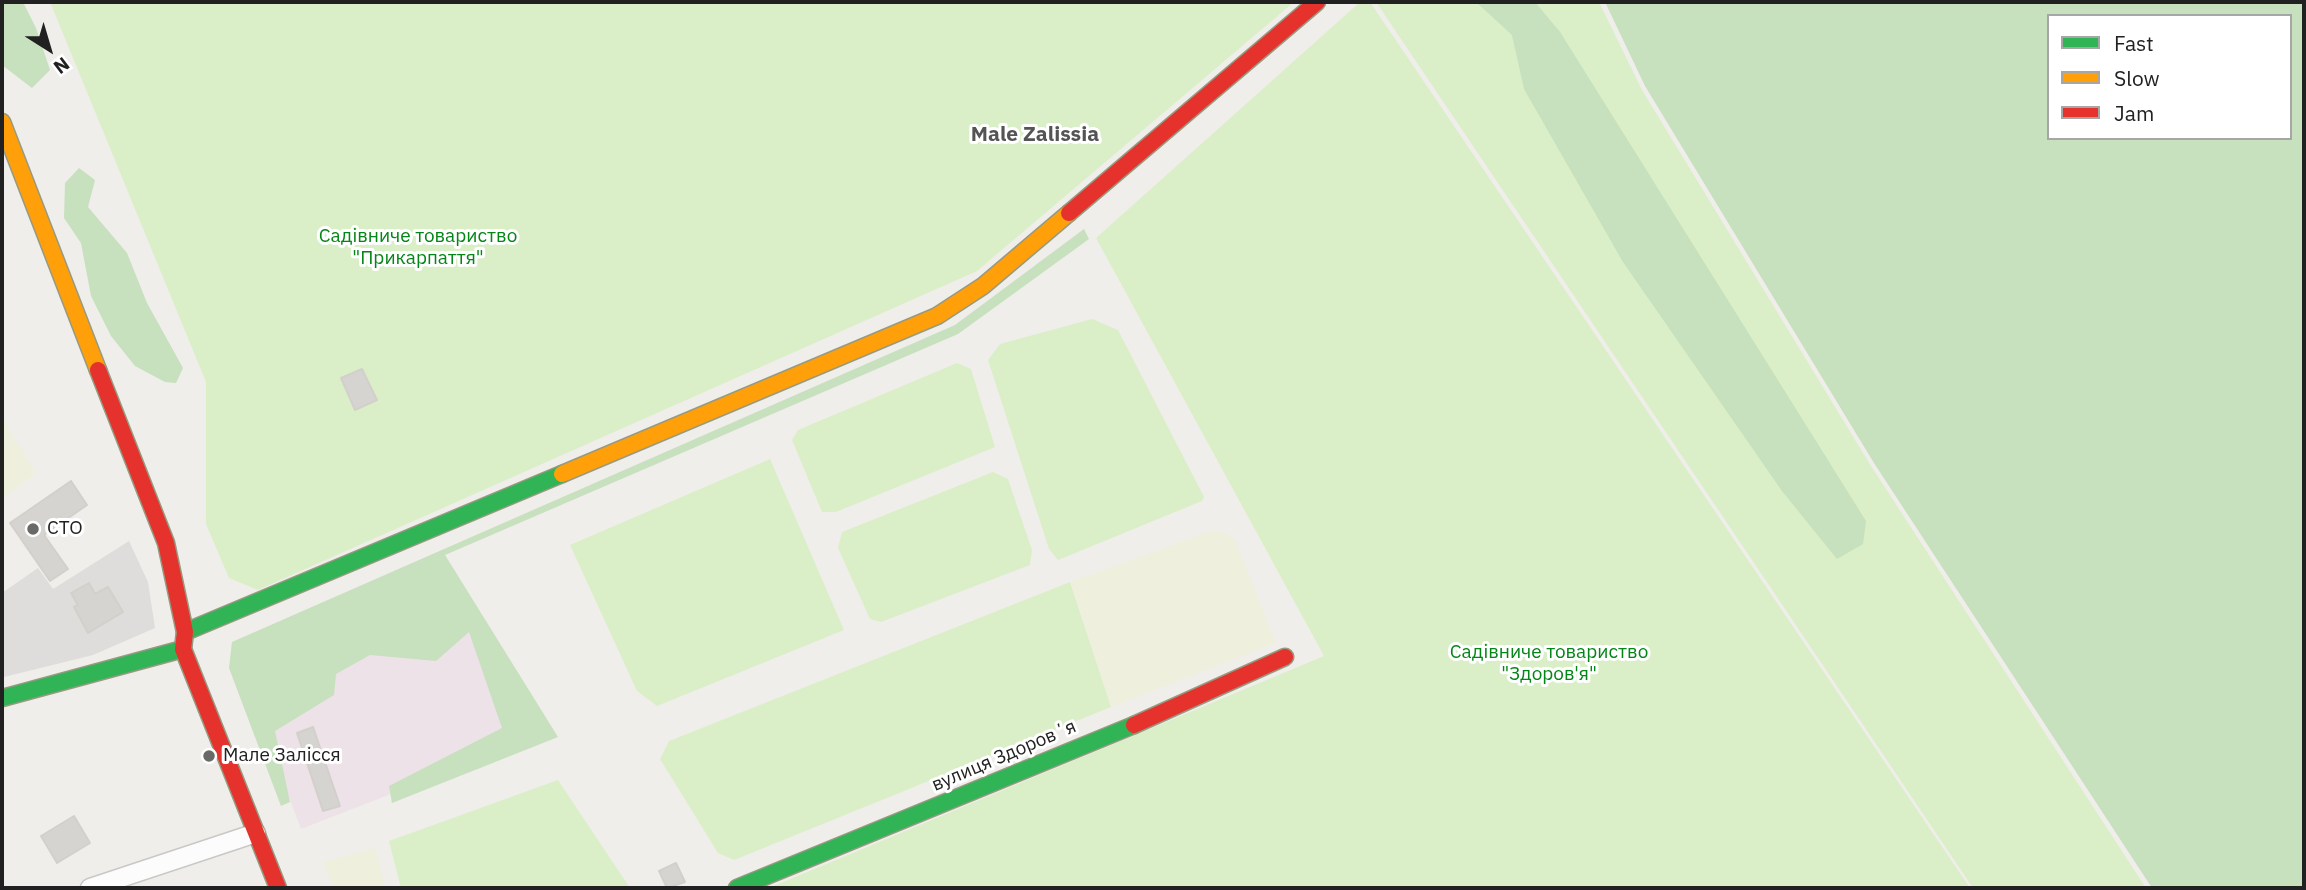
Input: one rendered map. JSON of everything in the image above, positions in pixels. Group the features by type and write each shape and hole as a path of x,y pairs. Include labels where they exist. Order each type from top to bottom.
{"street":[{"path":"185,632 937,316 993,278 1317,2"},
{"path":"2,122 166,543 185,632 183,649 278,888"},
{"path":"2,698 183,649"},
{"name":"вулиця Здоровʼя","path":"737,888 1169,710 1285,657"},
{"path":"90,888 256,833"}],"shaded area":[{"path":"129,541 148,582 155,628 93,655 4,677 2,593 38,568 53,589"},
{"path":"442,557 540,736 301,829 233,647"}],"green space":[{"path":"2,2 23,2 36,28 50,70 32,88 2,65"},
{"name":"Садівниче товариство \"Прикарпаття\"","path":"50,2 1294,2 977,271 258,590 229,578 206,524 206,382"},
{"name":"Садівниче товариство \"Здоров'я\"","path":"1360,2 1370,2 1970,888 769,888 1324,656 1096,238"},
{"path":"1376,2 1599,2 1642,90 1871,466 2146,888 1973,888"},
{"path":"1476,2 1535,2 1560,32 1866,521 1863,544 1837,559 1782,491 1623,262 1524,89 1512,35"},
{"path":"1605,2 2304,2 2304,888 2152,888 1874,463 1645,86"},
{"path":"79,168 95,180 88,207 127,253 147,303 183,368 176,383 165,382 135,366 111,336 91,296 81,243 64,218 65,183"},
{"path":"1084,229 1089,239 958,334 445,555 558,737 392,803 389,786 502,728 469,632 436,661 370,655 336,674 334,695 275,731 290,802 281,806 229,668 232,642 955,325"},
{"path":"1092,319 1118,330 1204,497 1202,501 1058,560 1049,549 988,360 1000,344"},
{"path":"957,363 971,369 995,447 836,512 822,512 792,440 798,430"},
{"path":"2,418 36,473 2,499"},
{"path":"770,459 844,630 657,706 637,691 570,545"},
{"path":"993,472 1008,479 1032,550 1030,565 881,622 870,619 838,548 842,532"},
{"path":"1222,531 1235,539 1276,643 1111,707 1070,582 1208,532"},
{"path":"1070,582 1111,707 734,860 718,853 660,759 669,741"},
{"path":"558,780 630,888 401,888 389,841"},
{"path":"375,848 385,888 334,888 323,862"}],"building":[{"path":"362,369 377,400 355,410 341,378"},
{"name":"СТО","path":"71,481 87,505 44,535 68,569 50,581 10,523"},
{"path":"89,583 95,594 108,587 123,612 88,633 74,607 78,605 71,593"},
{"path":"313,727 340,806 323,811 297,733"},
{"path":"74,816 90,843 57,863 41,836"},
{"path":"676,863 685,882 667,888 659,871"}],"traffic: fast":[{"path":"185,632 562,474"},
{"path":"2,698 183,649"},
{"path":"737,888 1134,725"}],"traffic: slow":[{"path":"2,122 98,370"},
{"path":"562,474 937,316 983,286 1069,213"}],"traffic: jam":[{"path":"1069,213 1317,2"},
{"path":"98,370 166,543 185,632 183,649 278,888"},
{"path":"1134,725 1285,657"}],"place":[{"name":"СТО","path":"33,529"},
{"name":"Мале Залісся","path":"209,756"}],"district":[{"name":"Male Zalissia","path":"1035,135"}]}
